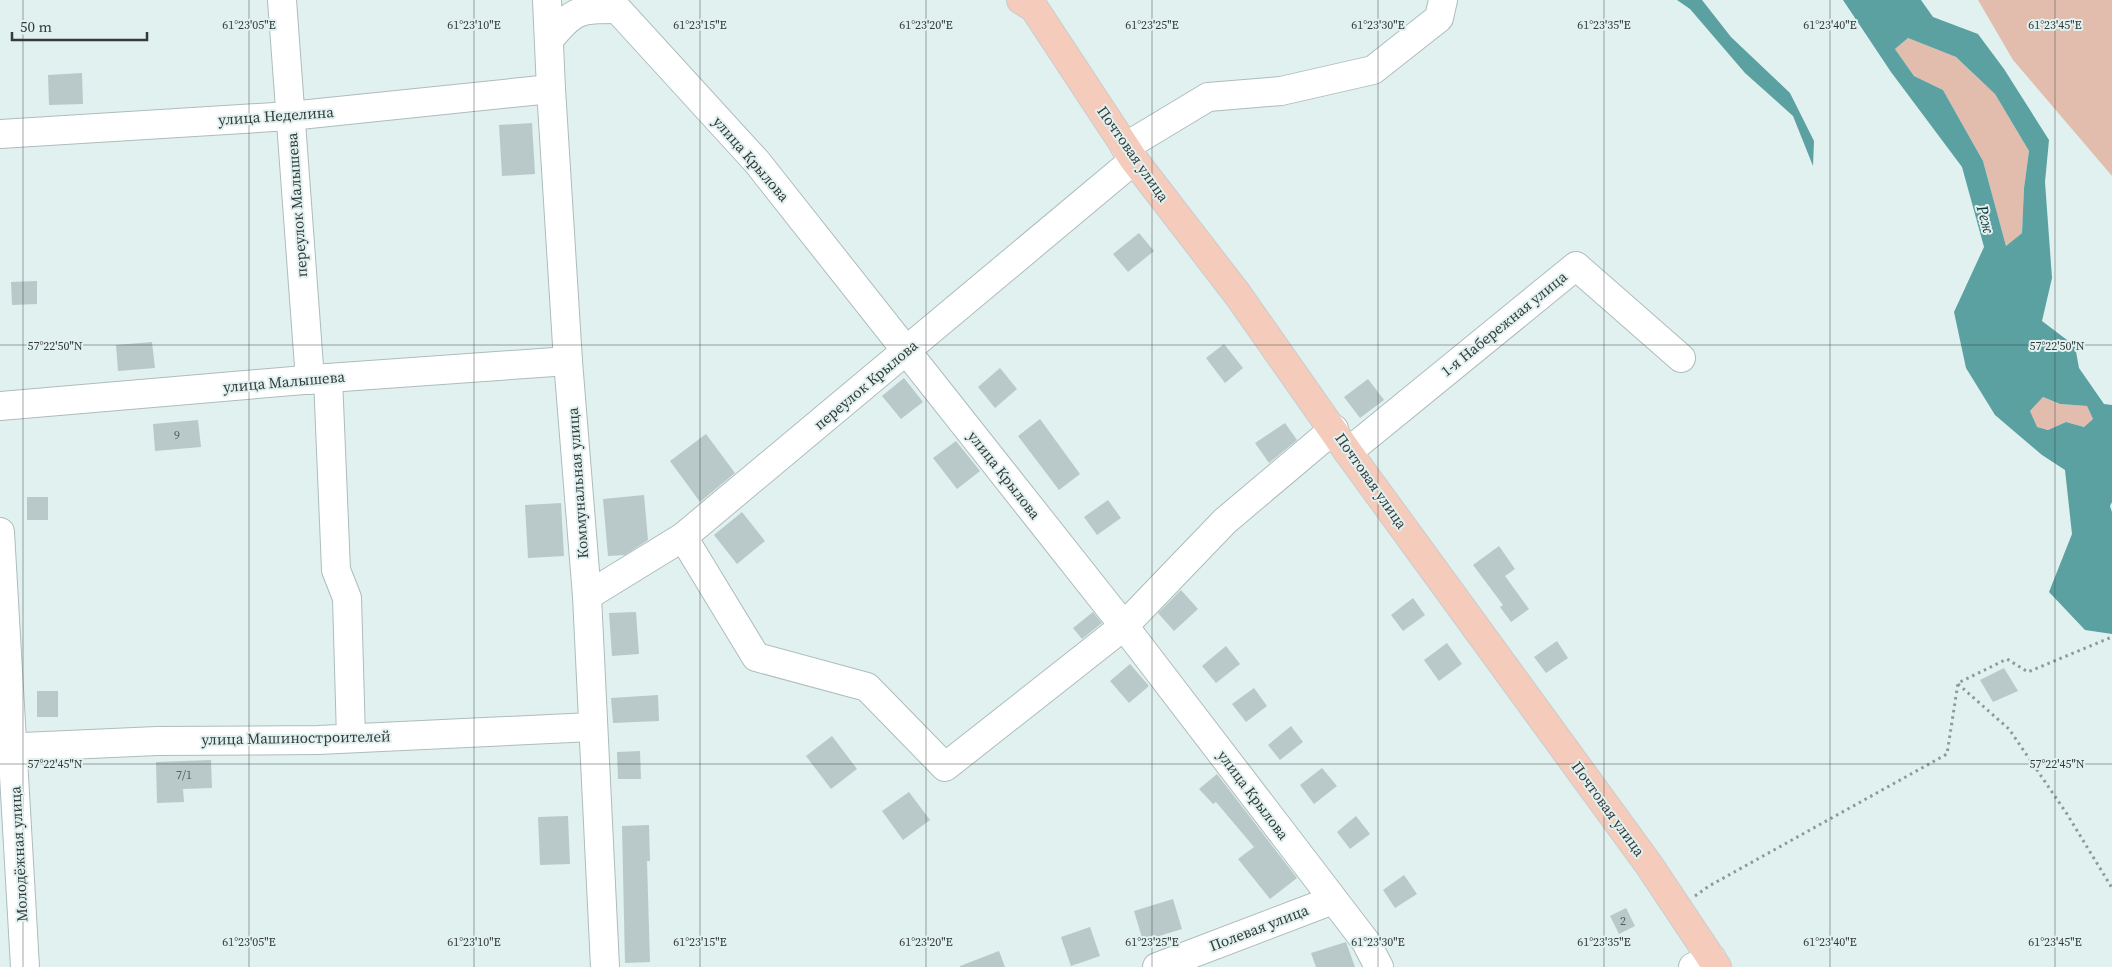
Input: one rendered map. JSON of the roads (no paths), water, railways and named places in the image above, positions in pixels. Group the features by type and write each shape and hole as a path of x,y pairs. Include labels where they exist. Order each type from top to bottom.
{"main road":[{"name":"Почтовая улица","path":"1030,3 1130,154 1238,295 1334,429 1348,452 1643,857 1678,909 1708,964"}],"street":[{"name":"переулок Малышева","path":"282,0 290,116 319,379 336,570 347,598 351,738"},
{"name":"Коммунальная улица","path":"548,0 551,89 568,361 587,596 605,967"},
{"path":"549,40 564,21 584,9 613,5"},
{"name":"улица Крылова","path":"613,5 756,162 1124,626 1366,942 1379,967"},
{"name":"переулок Крылова","path":"587,596 683,537 906,352 1130,154 1208,97 1281,91 1373,70 1441,9"},
{"name":"улица Неделина","path":"0,134 290,116 551,89"},
{"name":"1-я Набережная улица","path":"1348,452 1576,266 1680,358"},
{"name":"улица Малышева","path":"0,406 319,379 568,361"},
{"path":"683,537 756,658 867,687 945,767 1124,626 1224,520 1334,429"},
{"name":"Молодёжная улица","path":"0,532 7,748 25,967"},
{"name":"улица Машиностроителей","path":"7,748 157,741 318,740 592,727"},
{"name":"Полевая улица","path":"1157,967 1333,900"}],"water":[{"path":"1677,0 1702,0 1731,37 1790,93 1814,141 1813,166 1793,116 1745,73 1690,9"},
{"name":"Реж","path":"1843,0 1921,0 1933,17 1978,34 2004,69 2049,140 2045,182 2052,278 2042,321 2075,346 2079,368 2104,404 2112,405 2112,502 2110,506 2112,512 2112,634 2085,630 2049,592 2072,534 2065,470 2042,455 1995,415 1966,368 1954,312 1984,247 1962,167 1891,72","holes":["1908,38 1956,57 1995,94 2029,151 2024,188 2022,233 2006,246 1983,161 1943,90 1914,76 1895,49","2043,397 2060,404 2087,406 2093,419 2084,427 2066,422 2048,430 2037,427 2030,411"]}]}
